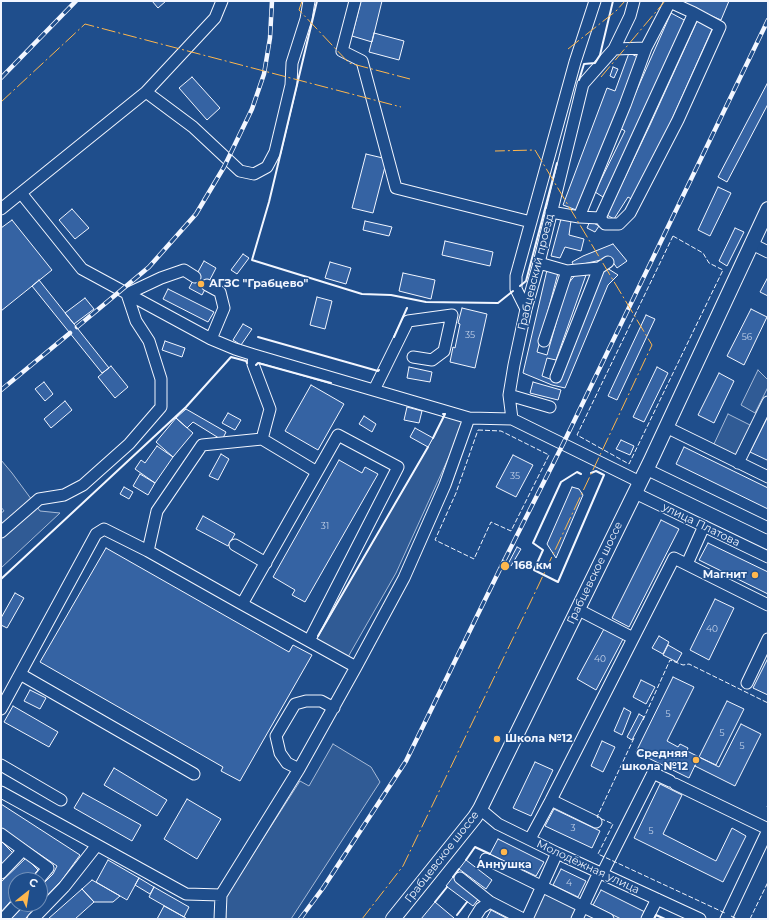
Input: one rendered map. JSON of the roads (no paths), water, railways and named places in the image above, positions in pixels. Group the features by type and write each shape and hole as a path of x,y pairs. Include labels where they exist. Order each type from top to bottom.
{"main road":[{"name":"Грабцевское шоссе","path":"393,919 480,809 666,428 768,209"}],"street":[{"path":"1,208 146,92 215,18 222,1"},
{"path":"146,92 192,127 240,171 254,174 267,167 275,152 291,84 292,63 306,19 309,1"},
{"path":"355,1 342,51 362,61 396,188 531,222"},
{"path":"526,309 516,289 516,276 575,62 595,1"},
{"name":"Грабцевский проезд","path":"512,418 509,395 526,309 539,264 583,84 614,49 630,16 634,1"},
{"path":"551,212 579,217 600,218 605,224 619,224 630,213 678,120 720,27 670,2 646,48 625,105 579,217"},
{"path":"600,218 694,13"},
{"path":"614,49 646,48"},
{"path":"21,193 82,269 211,339 254,355 469,418 512,418 640,481 767,526"},
{"path":"752,244 768,252"},
{"path":"539,264 567,271 603,265 556,378"},
{"path":"127,294 161,278 184,270 195,277"},
{"path":"544,341 567,271"},
{"path":"208,285 220,292 224,308 211,339"},
{"path":"1,532 39,499 64,495 83,485 129,444 161,407 161,379 149,341 136,321 127,294"},
{"path":"374,390 408,321 452,314 444,351 432,360 413,357"},
{"path":"254,355 253,364 270,410 262,439"},
{"path":"509,395 550,406"},
{"path":"738,462 768,402"},
{"path":"220,919 221,895 299,769 334,708 404,578 445,485 469,418"},
{"path":"666,428 768,477"},
{"path":"242,604 338,435 398,467 310,641"},
{"path":"148,551 157,511 202,444 262,439 317,472"},
{"name":"улица Платова","path":"640,481 704,526 768,557"},
{"path":"687,564 704,526"},
{"path":"1,709 96,534 104,529 148,551 356,667"},
{"path":"235,545 266,563"},
{"path":"530,839 674,558 768,604"},
{"path":"577,609 634,638"},
{"path":"747,683 768,639"},
{"path":"20,674 194,774"},
{"path":"299,769 288,763 280,753 276,736 295,704 306,700 321,701 334,708"},
{"path":"1,764 61,800"},
{"path":"577,919 653,773 768,830 726,919"},
{"path":"1,792 186,894 221,895"},
{"path":"551,800 596,822"},
{"name":"Молодёжная улица","path":"480,809 498,824 657,899 680,915 700,919"},
{"path":"1,834 48,868 45,872"},
{"path":"33,919 64,887 97,845"},
{"path":"1,873 23,850"},
{"path":"527,919 557,853"},
{"path":"486,859 608,919"},
{"path":"460,878 490,902 523,919"},
{"path":"647,919 657,899"},
{"path":"474,919 481,908 490,902"}],"railway":[{"path":"1,78 76,1"},
{"path":"77,327 149,267 196,214 224,167 252,109 264,74 270,38 272,1"},
{"path":"300,919 323,888 406,761 563,444 768,20"},
{"path":"1,390 70,333"}],"place":[{"name":"АГЗС \"Грабцево\"","path":"201,284"},
{"name":"168 км","path":"505,566"},
{"name":"Магнит","path":"755,575"},
{"name":"Школа №12","path":"497,739"},
{"name":"Средняя школа №12","path":"696,760"},
{"name":"Аннушка","path":"504,852"}]}
